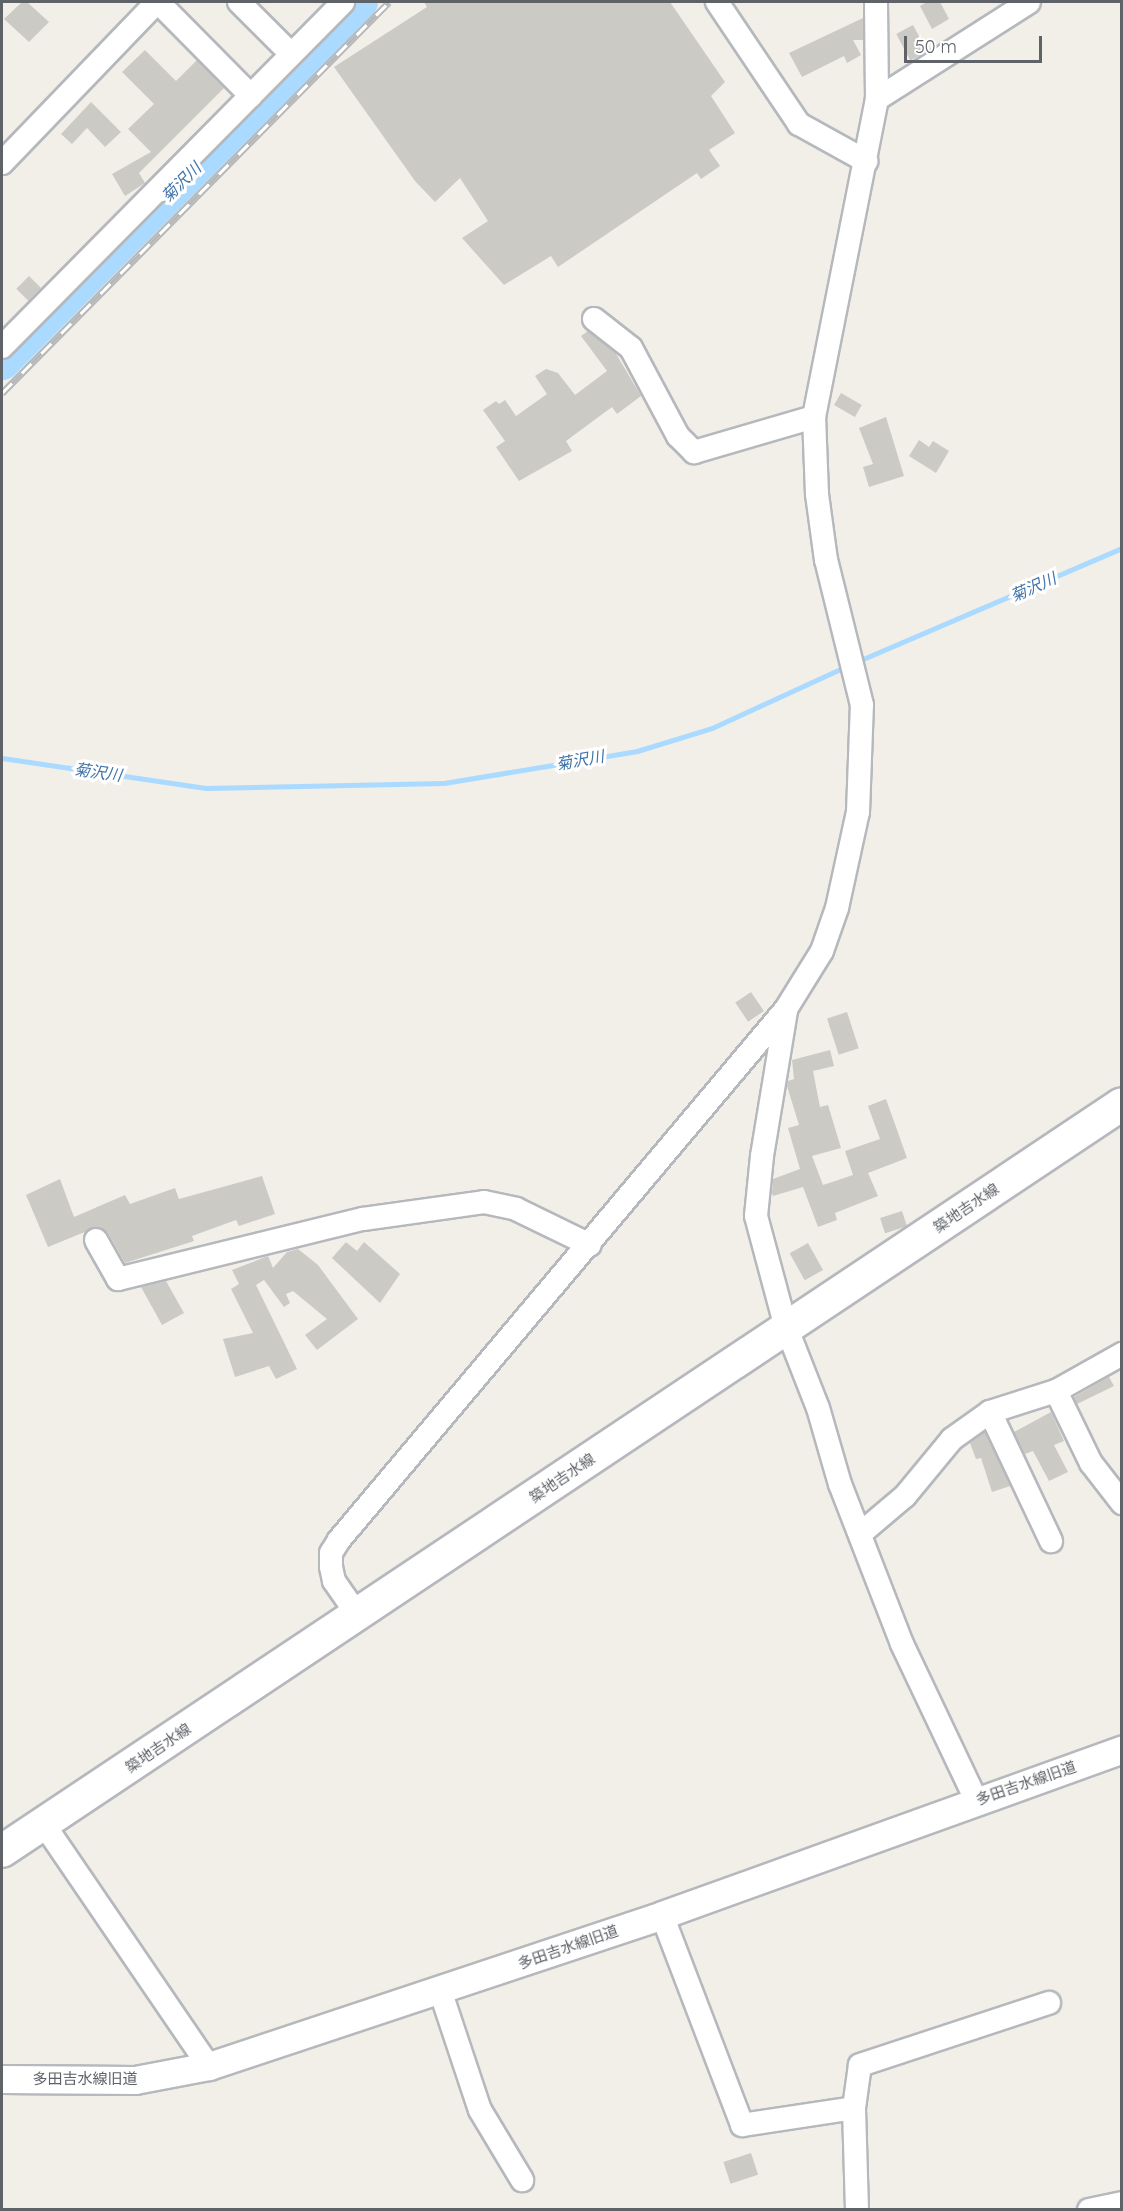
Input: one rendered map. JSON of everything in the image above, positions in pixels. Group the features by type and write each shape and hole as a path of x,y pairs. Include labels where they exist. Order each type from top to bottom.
{"main road":[{"name":"築地吉水線","path":"2,1851 1122,1104"}],"street":[{"path":"2,163 157,2 251,96"},
{"path":"239,2 291,54"},
{"path":"2,346 343,2"},
{"path":"717,2 799,124 866,161"},
{"path":"357,1614 334,1581 331,1553 786,1009 822,951 837,908 858,812 862,763 862,705 826,560 817,494 814,417 877,99 876,2"},
{"path":"877,99 1029,2"},
{"path":"594,319 631,348 678,436 694,452 814,417"},
{"path":"786,1009 762,1156 756,1216 786,1328 818,1408 840,1484 898,1635 976,1800"},
{"path":"96,1240 117,1280 363,1219 484,1202 516,1209 590,1245"},
{"path":"860,1534 904,1496 951,1439 990,1412 1056,1391 1122,1354"},
{"path":"1056,1391 1091,1463 1122,1503"},
{"path":"990,1412 1051,1541"},
{"name":"多田吉水線旧道","path":"2,2079 125,2081 209,2067 662,1915 1122,1749"},
{"path":"43,1824 209,2067"},
{"path":"662,1915 742,2125 854,2108"},
{"path":"440,1990 480,2110 522,2180"},
{"path":"857,2210 854,2108 860,2065 1049,2003"},
{"path":"1089,2210 1122,2203"}],"building":[{"path":"22,2 27,2 49,22 29,42 4,19"},
{"path":"424,2 670,2 725,82 711,96 735,133 709,150 720,166 701,179 697,173 558,267 551,256 504,285 462,238 488,221 460,178 435,202 415,181 334,67 427,7"},
{"path":"927,2 940,2 949,19 932,29 920,6"},
{"path":"863,18 863,40 853,40 861,55 847,63 844,56 802,77 789,53"},
{"path":"913,25 927,51 910,60 896,34"},
{"path":"145,50 176,81 197,60 224,88 139,173 145,183 125,196 112,174 151,152 128,129 154,104 122,72"},
{"path":"91,102 121,132 105,147 87,128 72,144 61,134"},
{"path":"29,276 41,288 28,301 16,289"},
{"path":"588,331 615,352 641,396 617,414 612,407 566,441 572,451 519,481 496,447 505,441 483,410 496,401 499,404 505,400 516,416 547,394 535,376 546,369 558,373 575,395 607,371 581,336"},
{"path":"841,393 862,405 855,417 834,405"},
{"path":"886,417 904,476 869,487 863,467 873,464 859,428"},
{"path":"919,440 929,447 933,441 949,451 936,473 909,456"},
{"path":"751,992 764,1011 748,1022 735,1003"},
{"path":"847,1012 859,1048 839,1055 827,1018"},
{"path":"830,1050 834,1066 813,1071 820,1107 828,1105 841,1148 812,1156 823,1185 853,1175 845,1151 880,1139 868,1106 886,1099 907,1158 868,1173 878,1196 835,1213 837,1220 818,1227 803,1187 773,1196 772,1193 773,1179 800,1169 788,1128 799,1125 787,1086 788,1081 794,1079 792,1060"},
{"path":"262,1176 275,1214 239,1226 236,1220 192,1236 194,1241 125,1263 108,1233 97,1227 48,1247 26,1195 60,1179 74,1217 125,1195 130,1204 175,1188 179,1199"},
{"path":"902,1211 907,1226 885,1233 880,1218"},
{"path":"346,1242 357,1251 364,1242 400,1274 380,1303 332,1258"},
{"path":"808,1243 823,1270 805,1280 790,1253"},
{"path":"298,1249 318,1265 358,1319 317,1350 305,1335 327,1319 293,1291 286,1294 290,1303 284,1307 264,1280 256,1285 297,1369 276,1379 269,1366 235,1377 223,1339 253,1333 231,1289 239,1284 232,1270 268,1256 273,1268 287,1252"},
{"path":"166,1281 184,1313 162,1325 141,1287"},
{"path":"1109,1377 1114,1386 1077,1404 1074,1397"},
{"path":"1051,1412 1064,1441 1054,1445 1068,1472 1049,1481 1033,1451 1025,1454 1014,1432"},
{"path":"985,1432 1010,1486 992,1492 981,1458 976,1459 970,1443"},
{"path":"751,2153 758,2175 731,2184 723,2162"}],"waterway":[{"name":"菊沢川","path":"2,363 361,2"},
{"name":"菊沢川","path":"856,662 1122,548"},
{"name":"菊沢川","path":"2,758 206,788 444,783 637,751 712,728 847,666"}],"railway":[{"path":"2,393 389,2"}]}
